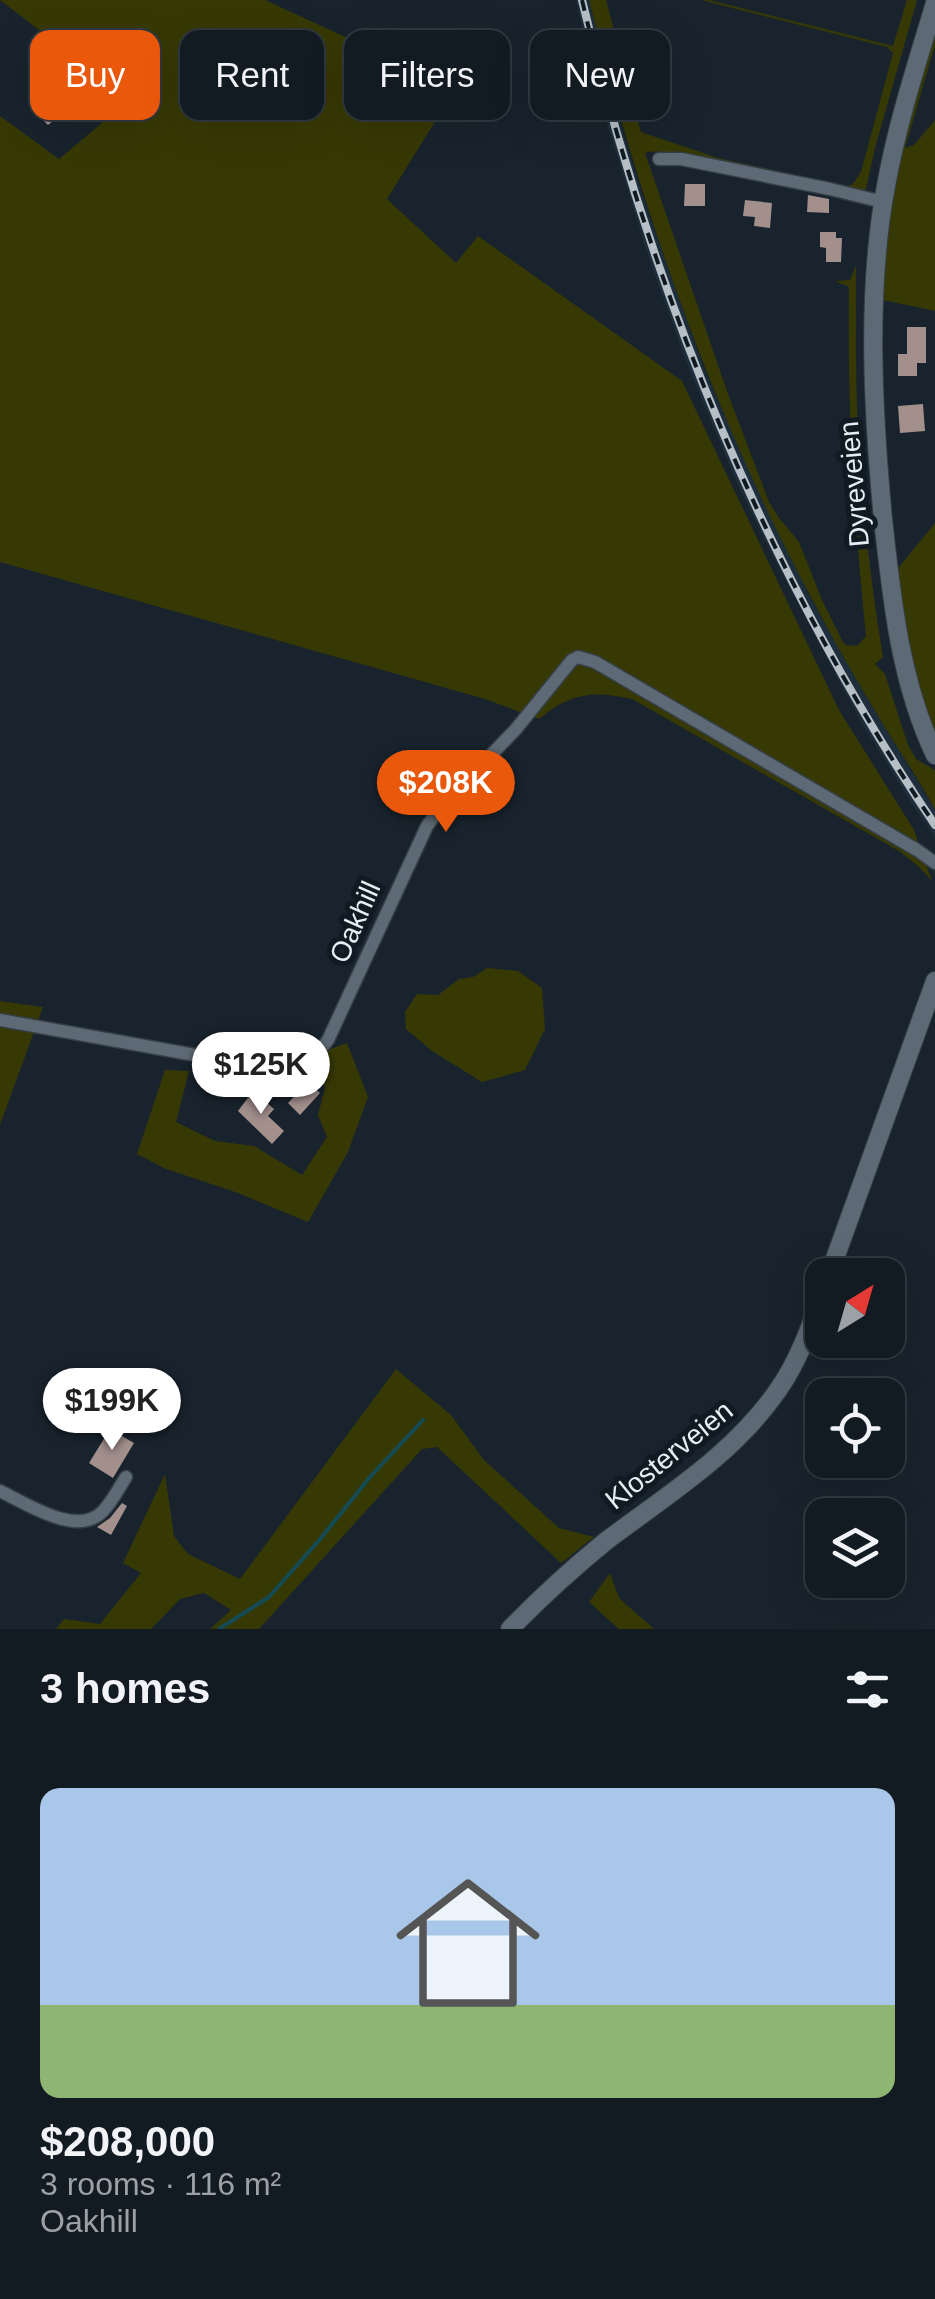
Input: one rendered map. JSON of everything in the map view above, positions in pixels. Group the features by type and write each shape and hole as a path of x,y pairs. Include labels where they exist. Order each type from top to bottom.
{"main road":[{"name":"Dyreveien","path":"935,2 899,125 883,202 874,336 876,448 899,644 910,692 935,756"},
{"path":"835,1258 935,981"},
{"name":"Klosterveien","path":"510,1629 602,1545 711,1463 755,1420 780,1388 805,1333"}],"street":[{"path":"659,159 681,159 883,202"},
{"name":"Oakhill","path":"0,1021 206,1057 316,1055 328,1040 427,826 516,729 558,674 578,658 595,662 935,863"},
{"path":"0,1491 68,1522 81,1523 104,1511 126,1478"}],"shaded area":[{"path":"0,0 265,0 344,36 344,120 436,120 387,199 456,263 478,236 682,381 839,710 914,830 932,881 899,851 632,699 582,696 539,719 485,699 0,562 0,116 59,159 106,120 160,120 160,30 39,30"},
{"path":"576,0 589,0 596,30 583,30"},
{"path":"589,0 606,0 614,30 597,30"},
{"path":"701,0 893,46 907,0 917,0 866,189 780,177 682,154 645,153 769,502 799,542 843,642 857,646 866,636 852,462 849,287 835,281 850,280 856,265 861,476 883,657 875,664 885,674 908,745 916,759 935,770 935,810 830,632 742,456 682,307 622,120 638,120 641,132 718,158 853,184 861,172 893,53 887,47"},
{"path":"935,25 935,45 905,148 914,145 935,120 935,311 883,300 896,171"},
{"path":"606,120 620,120 704,369 749,469 811,599 935,810 935,837 860,720 776,562 689,369"},
{"path":"935,523 935,739 907,653 897,578 899,567"},
{"path":"487,968 518,971 542,988 545,1029 525,1070 482,1082 432,1051 406,1029 405,1012 417,994 438,995 459,979 473,977"},
{"path":"0,1001 43,1007 0,1125"},
{"path":"347,1043 368,1097 348,1152 308,1222 166,1169 137,1154 165,1070 189,1071 176,1122 215,1141 254,1146 302,1175 327,1137 318,1115 325,1088 315,1072 325,1051"},
{"path":"396,1369 451,1415 484,1460 559,1528 594,1537 561,1563 437,1447 422,1449 259,1629 210,1629 231,1610 204,1593 180,1599 151,1629 56,1629 64,1619 100,1624 141,1573 123,1563 165,1474 174,1536 188,1554 240,1579"},
{"path":"610,1573 619,1598 654,1629 619,1629 589,1602"}],"building":[{"path":"685,184 705,184 705,206 684,206"},
{"path":"808,195 829,199 829,213 807,212"},
{"path":"745,200 772,203 770,228 754,226 755,217 743,216"},
{"path":"820,232 836,232 836,238 842,238 841,262 826,262"},
{"path":"907,327 926,327 926,363 917,363 917,376 898,376 898,354 907,354"},
{"path":"923,404 925,431 900,433 898,406"},
{"path":"308,1082 320,1093 300,1115 288,1103"},
{"path":"253,1091 274,1109 268,1116 284,1131 272,1144 238,1111"},
{"path":"110,1429 134,1443 113,1478 89,1463"},
{"path":"122,1503 127,1506 111,1535 97,1527 110,1518"}],"waterway":[{"path":"219,1629 269,1597 423,1420"}],"railway":[{"path":"582,0 643,217 721,429 819,632 874,730 935,825"}]}
